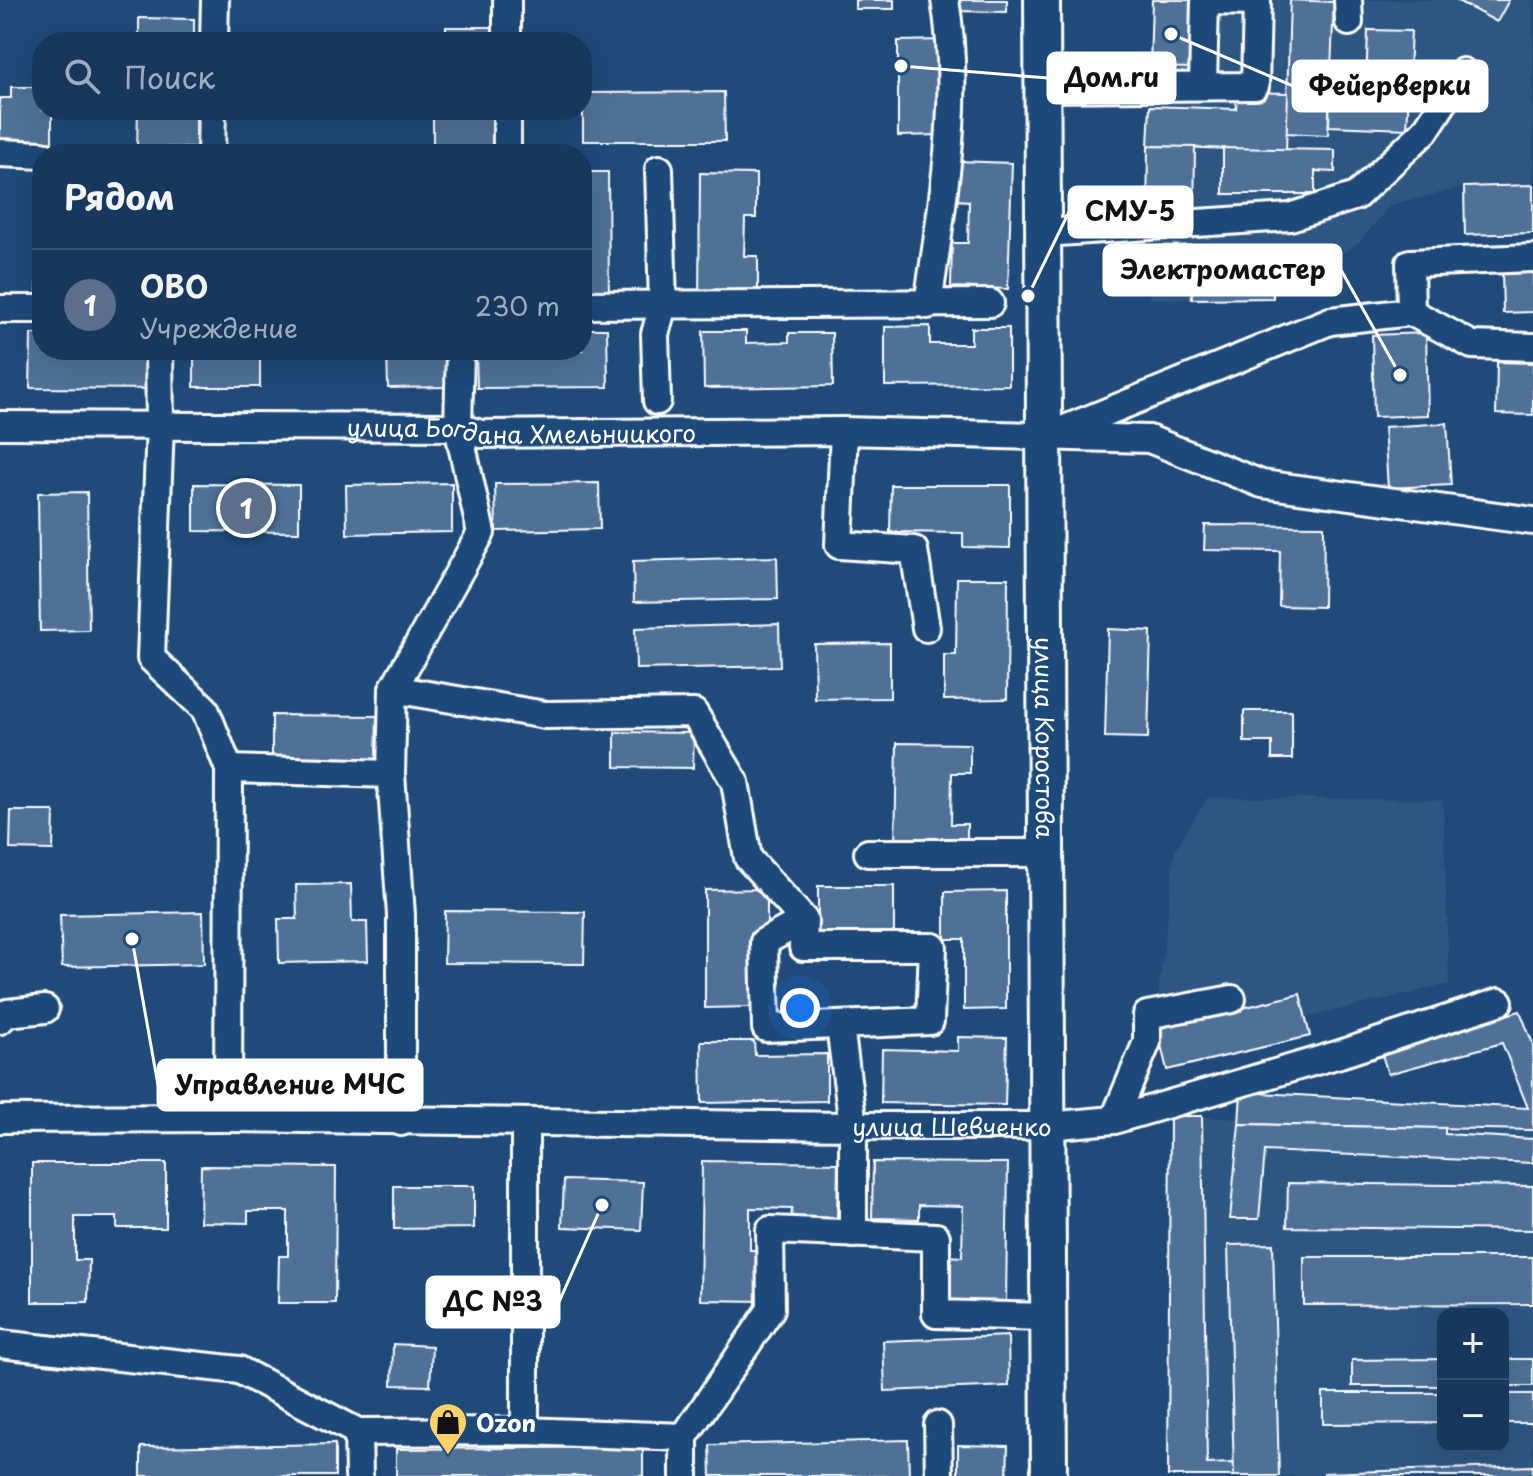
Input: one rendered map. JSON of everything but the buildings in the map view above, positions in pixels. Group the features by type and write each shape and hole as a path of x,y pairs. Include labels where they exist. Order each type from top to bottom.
{"main road":[{"name":"улица Коростова","path":"1042,0 1049,1476"}],"street":[{"path":"214,32 215,0"},
{"path":"507,0 507,32"},
{"path":"928,305 950,148 950,31 945,0"},
{"path":"1043,233 1290,217 1356,196 1425,131 1463,72"},
{"path":"1042,88 1203,85"},
{"path":"211,144 212,120"},
{"path":"507,120 507,144"},
{"path":"0,153 32,155"},
{"path":"657,401 655,334 663,305 659,169"},
{"path":"1411,312 1410,263 1533,258"},
{"path":"592,305 990,303"},
{"path":"0,309 32,309"},
{"path":"1044,437 1330,321 1411,312 1472,345 1533,347"},
{"path":"159,360 160,425 151,658 205,709 229,769 228,1118"},
{"path":"401,1122 401,915 391,774 393,689 481,533 458,427 460,360"},
{"name":"улица Богдана Хмельницкого","path":"0,425 458,427 481,434 844,431 1149,439 1262,484 1533,521"},
{"path":"844,431 839,545 914,550 926,628"},
{"path":"393,689 545,715 694,713 735,782 748,858 804,920 803,947 933,947 930,1021 766,1028 764,942 804,920"},
{"path":"229,769 391,774"},
{"path":"868,853 1046,853"},
{"path":"1114,1120 1147,1042 1147,1015 1232,999"},
{"path":"1047,1126 1114,1120 1340,1054 1499,1002"},
{"path":"0,1020 7,1013 45,1009"},
{"path":"840,1026 853,1126 853,1234"},
{"name":"улица Шевченко","path":"0,1119 228,1118 1047,1126"},
{"name":"улица Шевченко","path":"0,1119 1047,1126"},
{"path":"525,1122 525,1431"},
{"path":"684,1476 684,1437 771,1309 770,1230 936,1237 936,1314 1048,1317"},
{"path":"0,1344 239,1370 358,1432 525,1431 684,1437"},
{"path":"938,1425 939,1476"},
{"path":"358,1432 359,1476"}],"shaded area":[{"path":"1152,0 1533,0 1533,185 1464,187 1390,205 1360,242 1273,298 1149,299 1147,221"},
{"path":"1208,797 1443,800 1449,984 1305,1018 1248,1007 1243,986 1158,998 1175,849"},
{"path":"1170,1116 1533,1130 1533,1476 1168,1476"}],"place":[{"name":"Фейерверки","path":"1171,34"},
{"name":"Дом.ru","path":"901,66"},
{"name":"СМУ-5","path":"1028,296"},
{"name":"Электромастер","path":"1400,375"},
{"name":"ОВО","path":"246,508"},
{"name":"Управление МЧС","path":"132,939"},
{"name":"ДС №3","path":"602,1205"},
{"name":"Ozon","path":"448,1456"}]}
